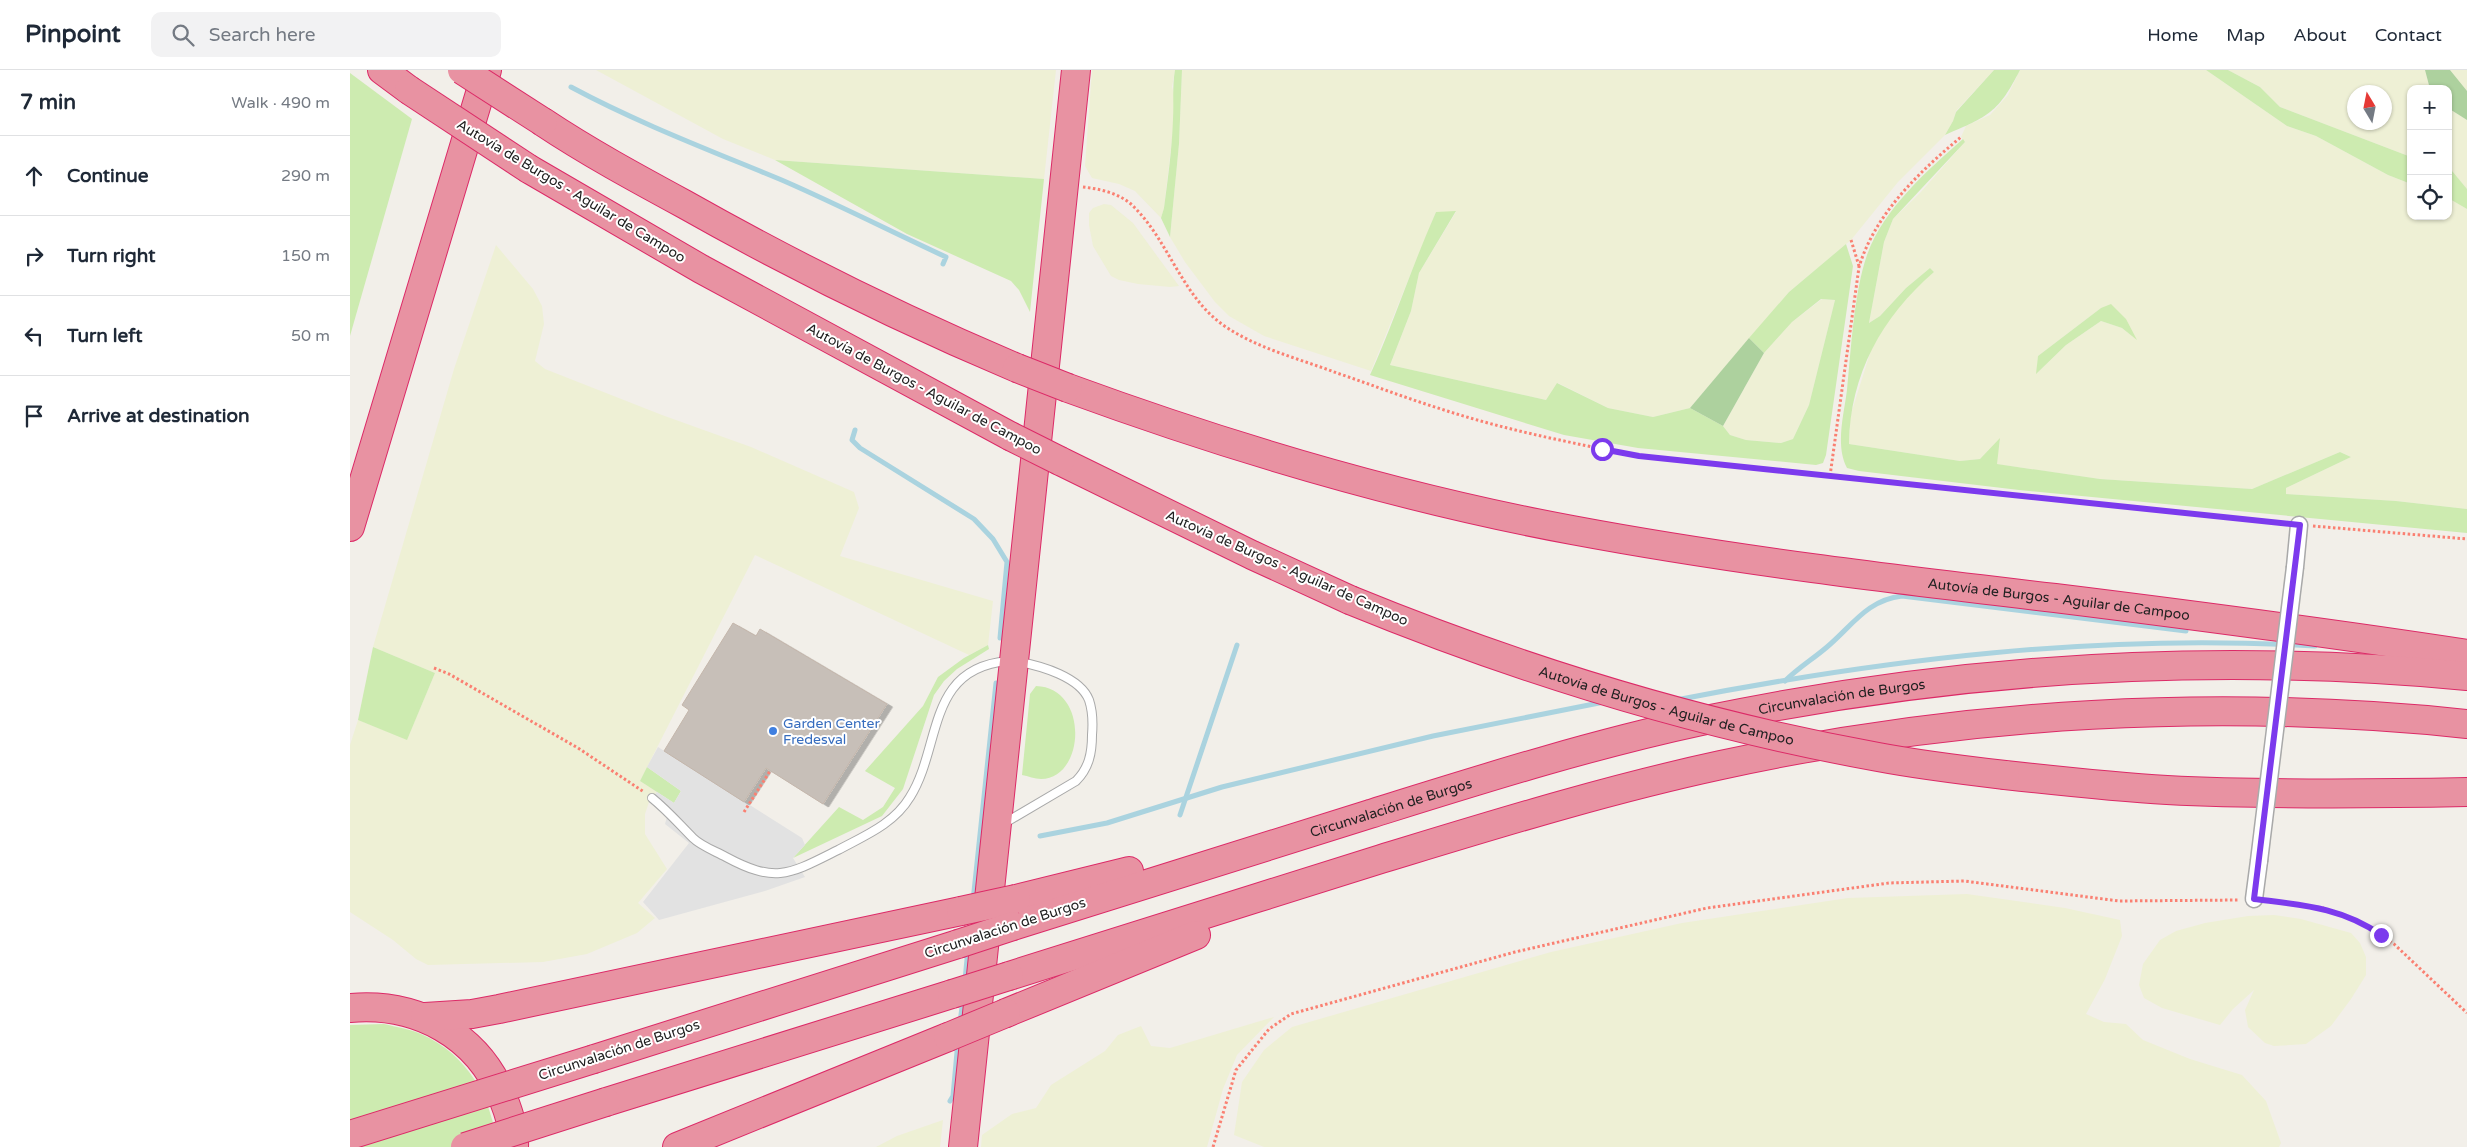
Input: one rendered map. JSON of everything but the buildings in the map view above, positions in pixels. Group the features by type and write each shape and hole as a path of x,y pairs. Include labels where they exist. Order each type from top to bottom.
{"highway":[{"name":"Autovía de Burgos - Aguilar de Campoo","path":"382,70 409,90 529,169 702,269 1010,436 1252,555 1350,600 1442,637 1520,664 1678,712 1840,750 2004,775 2125,787 2247,793 2467,792"},
{"name":"Autovía de Burgos - Aguilar de Campoo","path":"462,70 624,172 796,265 904,317 1017,368 1068,388 1178,427 1285,460 1451,504 1571,530 1780,564 2207,617 2467,654"},
{"path":"350,526 486,70"},
{"path":"963,1147 998,828 1076,70"},
{"name":"Circunvalación de Burgos","path":"350,1135 1408,802 1612,743 1700,721 1835,696 1934,682 2030,673 2128,667 2262,665 2377,669 2467,676"},
{"path":"464,1147 1487,826 1686,772 1789,752 1918,732 2095,715 2176,712 2304,712 2467,724"},
{"path":"425,1017 472,1014 499,1009 1016,899 1175,860 1445,783 1612,743"},
{"path":"677,1147 1156,950 1252,914 1686,772"},
{"path":"357,1004 398,1009 425,1017 453,1033 472,1049 496,1081 509,1111 514,1147"},
{"path":"703,1147 948,1037"}],"street":[{"path":"2254,899 2300,525"}],"lane":[{"path":"652,798 673,814 694,839 754,871 772,875 806,866 872,832 894,816 915,787 943,704 950,690 970,672 1014,660 1040,665 1066,677 1080,688 1088,698 1092,712 1092,746 1084,772 1076,781 998,828"}],"path":[{"path":"1830,476 1859,268 1864,253 1881,221 1923,170 1961,137"},
{"path":"1064,185 1098,189 1118,196 1131,204 1147,222 1192,291 1211,315 1232,331 1258,344 1441,409 1547,438 1639,456 2300,525 2467,539"},
{"path":"1851,240 1859,268"},
{"path":"434,668 449,674 578,748 652,798"},
{"path":"744,812 770,771"},
{"path":"1213,1147 1236,1070 1269,1029 1291,1014 1515,952 1707,908 1889,883 1964,881 2119,901 2254,899 2323,908 2369,927 2394,944 2467,1013"}],"green space":[{"path":"596,70 1056,70 1044,179 775,160 723,139"},
{"path":"1092,70 1175,70 1172,87 1175,96 1173,131 1164,208 1161,218 1135,191 1119,184 1092,178 1085,166"},
{"path":"1175,70 1182,70 1179,144 1170,237 1161,218 1171,152"},
{"path":"1182,70 1994,70 1956,111 1945,135 1898,182 1851,240 1789,292 1690,408 1653,417 1608,408 1558,383 1546,400 1390,365 1411,311 1419,273 1456,212 1436,212 1371,371 1264,336 1229,316 1215,302 1185,262 1170,237 1179,144"},
{"path":"1994,70 2020,70 2005,96 1991,111 1972,123 1945,135 1956,112"},
{"path":"2020,70 2206,70 2287,126 2316,136 2388,175 2407,182 2407,220 2452,220 2452,200 2467,209 2467,509 2396,501 2285,494 2286,488 2351,457 2340,452 2252,489 2100,479 1996,464 2000,440 1980,459 1960,461 1849,444 1850,417 1871,350 1889,319 1912,290 1934,272 1930,268 1906,288 1880,316 1869,323 1884,242 1893,219 1920,193 1965,142 1961,137 1966,126 1990,115 2008,95","holes":["2101,308 2135,338 2122,328 2101,321 2066,345 2037,373 2038,356"]},
{"path":"2206,70 2228,70 2260,87 2280,107 2407,155 2407,182 2388,175 2316,136 2287,126"},
{"path":"2228,70 2425,70 2429,85 2407,85 2407,155 2280,107 2260,87"},
{"path":"2425,70 2450,70 2467,91 2467,120 2452,111 2452,85 2429,85"},
{"path":"2450,70 2467,70 2467,91 2463,87"},
{"path":"350,73 412,119 350,336"},
{"path":"2452,111 2467,120 2467,189 2452,171"},
{"path":"1963,139 1965,142 1893,219 1884,242 1869,323 1880,316 1906,288 1930,268 1934,272 1915,289 1899,308 1872,349 1855,394 1849,444 1960,461 1980,459 2000,438 1997,464 2100,479 2252,489 2340,452 2351,457 2286,488 2286,494 2396,501 2467,509 2467,533 2019,490 1847,468 1843,459 1841,430 1856,303 1867,255 1884,222 1895,206 1921,177"},
{"path":"775,160 1044,179 1030,312 1019,290 1011,281 907,234"},
{"path":"2452,171 2467,189 2467,209 2452,200"},
{"path":"1104,204 1111,205 1133,223 1179,286 1138,284 1119,280 1111,276 1093,246 1089,225 1089,213 1093,208"},
{"path":"1456,211 1419,273 1411,311 1390,365 1546,400 1557,383 1608,408 1653,417 1690,408 1723,426 1730,435 1746,440 1781,443 1793,439 1809,405 1835,300 1821,299 1792,322 1764,353 1749,338 1789,292 1846,244 1853,266 1826,455 1823,463 1816,465 1638,448 1564,435 1370,375 1436,212"},
{"path":"496,245 533,289 542,306 544,324 535,361 545,369 662,415 751,447 854,492 859,508 840,556 993,601 988,645 969,655 755,555 640,781 657,792 649,802 645,814 645,834 667,869 638,903 655,918 637,933 587,954 543,962 428,965 416,959 393,940 350,912 350,745 358,720 407,739 435,673 373,647 454,369"},
{"path":"1822,299 1835,300 1809,405 1793,439 1781,443 1746,440 1730,435 1723,426 1764,353 1792,322"},
{"path":"2111,304 2126,319 2137,340 2122,328 2101,321 2066,345 2036,374 2038,356 2101,308"},
{"path":"1749,338 1764,353 1723,426 1690,408"},
{"path":"988,645 989,649 957,669 944,681 934,695 903,789 882,816 793,858 839,807 863,820 883,807 895,788 865,771 923,706 938,677 964,658"},
{"path":"373,647 435,673 407,740 358,720"},
{"path":"1036,686 1054,691 1066,701 1073,716 1075,733 1073,750 1066,765 1056,775 1041,779 1022,775 1030,694"},
{"path":"647,767 681,791 674,803 640,781"},
{"path":"1967,894 2065,908 2120,920 2122,936 2105,979 2086,1014 2104,1022 2126,1024 2143,1040 2190,1059 2242,1075 2266,1101 2281,1143 2279,1147 1264,1147 1234,1135 1242,1082 1264,1050 1292,1027 1551,952 1682,923 1848,898"},
{"path":"2274,915 2301,919 2351,933 2360,943 2366,957 2366,975 2351,999 2331,1026 2306,1044 2274,1046 2265,1043 2248,1027 2245,1010 2254,990 2233,1009 2220,1025 2162,1008 2144,998 2139,985 2143,964 2160,940 2176,931 2205,923 2248,916"},
{"path":"1274,1017 1237,1055 1223,1089 1207,1147 981,1147 982,1135 1012,1114 1036,1108 1051,1085 1105,1051 1118,1035 1141,1026 1151,1046 1170,1048"},
{"path":"384,1024 421,1034 452,1053 464,1066 475,1080 490,1112 497,1147 350,1147 350,1025"},
{"path":"943,1120 940,1147 876,1147 897,1136"}],"shaded area":[{"path":"658,747 802,838 805,845 793,858 805,877 765,891 659,920 643,902 689,843 665,824 667,817 649,802 657,792 674,803 681,791 647,767"}],"waterway":[{"path":"571,87 650,125 784,181 946,257 943,264"},
{"path":"855,430 852,440 860,448 974,519 993,539 1007,562 1000,638"},
{"path":"1785,681 1827,647 1869,608 1890,598 1902,596 2186,631"},
{"path":"1676,700 1834,672 1994,653 2154,643 2235,643 2315,646"},
{"path":"1180,815 1237,645"},
{"path":"973,901 996,683"},
{"path":"1040,836 1107,823 1222,787 1433,736 1604,702"},
{"path":"965,980 968,949"},
{"path":"960,1023 963,999"},
{"path":"950,1101 953,1096 958,1041"}],"place":[{"name":"Garden Center Fredesval","path":"773,731"}],"route":[{"path":"1602,449 1639,456 2300,525 2254,899 2323,908 2369,927 2381,935"}]}
